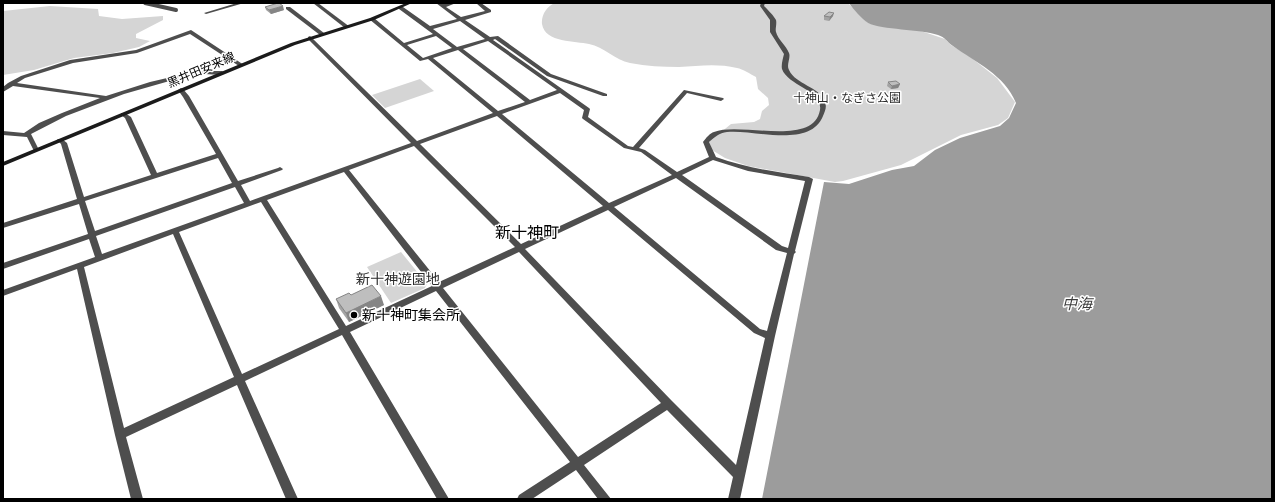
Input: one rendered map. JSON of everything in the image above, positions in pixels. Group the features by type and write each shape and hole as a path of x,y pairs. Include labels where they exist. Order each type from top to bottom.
{"main road":[{"name":"黒井田安来線","path":"3,164 241,65 310,38 372,19 410,3"}],"street":[{"path":"206,12 242,3"},
{"path":"315,3 347,27"},
{"path":"440,5 454,3"},
{"path":"429,28 489,11 478,3"},
{"path":"713,158 706,142 712,135 727,130 778,133 804,131 813,126 820,118 822,101 818,95 794,80 785,69 787,54 773,32 773,20 762,6 763,3"},
{"path":"440,5 587,109 585,118 626,148 643,151 779,248 792,252"},
{"path":"288,8 322,34"},
{"path":"401,8 529,102"},
{"path":"372,19 422,60 496,37 549,75 606,95"},
{"path":"3,90 10,84 23,77 72,61 137,51 191,32 241,65"},
{"path":"403,45 437,34"},
{"path":"310,38 520,248 668,404 740,476"},
{"path":"428,57 757,331 770,336"},
{"path":"26,134 34,128 106,99 176,77 204,72 222,73"},
{"path":"10,84 103,97 106,99"},
{"path":"181,90 186,96 248,204"},
{"path":"3,293 560,91"},
{"path":"634,149 686,91 721,99"},
{"path":"124,114 128,117 155,176"},
{"path":"3,133 29,135 36,150"},
{"path":"60,140 64,143 99,258"},
{"path":"3,226 220,155"},
{"path":"120,435 713,158 733,165 769,173 809,179 770,336 734,499"},
{"path":"3,266 280,169"},
{"path":"345,169 439,286 576,464 605,499"},
{"path":"262,199 344,330 443,499"},
{"path":"175,231 292,499"},
{"path":"80,265 120,435 137,499"},
{"path":"523,499 668,404"}],"lane":[{"path":"145,3 176,10"}],"green space":[{"name":"十神山・なぎさ公園","path":"555,3 848,3 868,23 921,31 945,39 951,45 969,56 997,78 1015,102 1008,118 998,125 961,135 901,165 843,181 835,182 748,166 725,158 712,150 709,142 731,124 754,122 760,119 762,111 769,105 768,98 758,89 756,77 744,70 730,66 708,65 667,67 630,63 589,44 555,38 544,30 542,17 549,6"},
{"path":"50,6 98,9 99,16 122,19 163,16 163,20 136,34 136,38 150,41 139,47 113,53 74,58 34,70 3,75 3,11"},
{"path":"420,79 434,91 385,108 372,95"},
{"name":"新十神遊園地","path":"401,252 427,284 425,288 391,303 367,267"}],"water":[{"name":"中海","path":"849,3 1272,3 1272,499 762,499 824,182 849,184 892,170 914,166 935,150 960,138 1000,126 1009,118 1016,103 1011,93 997,77 942,37 930,33 882,27 868,23"}],"building":[{"path":"279,3 283,6 269,10 265,7"},
{"path":"829,12 834,13 830,17 824,16"},
{"path":"896,81 900,84 892,86 888,82"},
{"path":"372,285 381,296 346,313 336,299 349,293 351,295"}],"place":[{"name":"新十神町集会所","path":"354,315"}],"district":[{"name":"新十神町","path":"527,232"}]}
